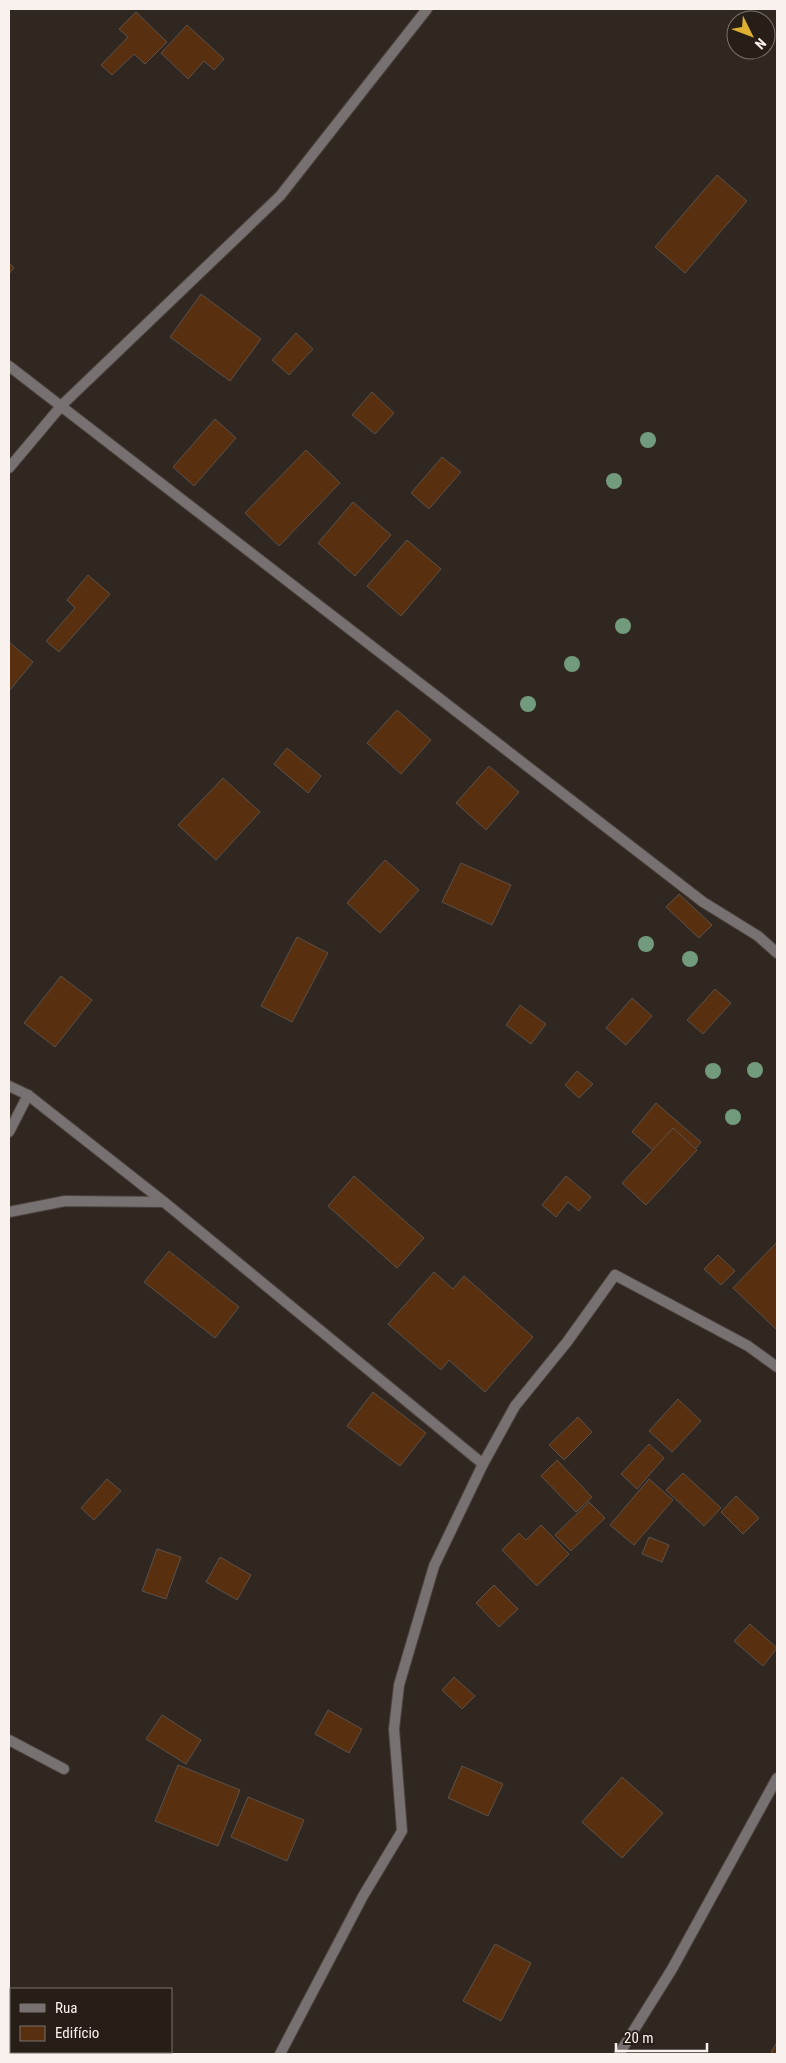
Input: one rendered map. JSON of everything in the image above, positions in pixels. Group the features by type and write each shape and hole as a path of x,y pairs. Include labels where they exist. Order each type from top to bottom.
{"street":[{"path":"9,468 62,405 280,196 427,9"},
{"path":"9,366 62,405 703,902 758,936 777,953"},
{"path":"9,1086 28,1095 164,1202 483,1464"},
{"path":"9,1132 28,1095"},
{"path":"9,1212 65,1201 164,1202"},
{"path":"280,2054 363,1896 402,1831 394,1729 399,1685 434,1566 483,1464 516,1406 568,1342 615,1275 748,1346 777,1367"},
{"path":"9,1740 64,1769"},
{"path":"619,2054 672,1969 777,1778"}],"building":[{"path":"136,12 167,42 145,64 134,54 112,75 101,65 128,37 119,29"},
{"path":"187,25 224,59 214,70 204,61 188,79 161,53"},
{"path":"717,175 747,201 685,273 655,247"},
{"path":"9,263 14,268 9,274"},
{"path":"201,294 261,339 230,381 170,337"},
{"path":"296,333 313,349 289,375 272,360"},
{"path":"372,392 394,413 375,434 352,415"},
{"path":"215,419 236,438 194,486 173,467"},
{"path":"306,450 340,483 279,546 245,513"},
{"path":"442,457 461,472 429,509 411,493"},
{"path":"353,502 391,535 355,576 318,543"},
{"path":"407,540 441,569 401,616 367,586"},
{"path":"88,575 110,594 59,652 46,641 75,608 67,600"},
{"path":"9,642 33,662 9,691"},
{"path":"397,710 431,740 401,774 367,743"},
{"path":"287,748 321,776 308,793 274,764"},
{"path":"489,766 519,792 486,830 456,803"},
{"path":"223,778 260,812 216,860 178,825"},
{"path":"385,860 419,890 380,933 347,903"},
{"path":"461,863 511,885 492,925 442,902"},
{"path":"679,894 712,925 699,938 666,907"},
{"path":"297,937 328,953 292,1022 261,1006"},
{"path":"61,976 92,1000 55,1047 24,1023"},
{"path":"715,989 731,1003 703,1034 687,1020"},
{"path":"632,998 652,1016 626,1045 606,1028"},
{"path":"520,1005 546,1024 531,1044 506,1025"},
{"path":"577,1071 593,1084 579,1098 565,1085"},
{"path":"656,1103 701,1142 677,1171 632,1132"},
{"path":"673,1128 697,1150 646,1205 622,1183"},
{"path":"354,1176 424,1238 397,1268 328,1206"},
{"path":"566,1176 591,1197 579,1211 568,1202 556,1217 542,1205"},
{"path":"777,1242 777,1330 733,1288"},
{"path":"169,1251 239,1307 215,1338 144,1282"},
{"path":"718,1255 735,1271 721,1285 704,1269"},
{"path":"434,1272 453,1289 464,1276 533,1337 485,1392 449,1360 441,1370 388,1324"},
{"path":"373,1392 426,1433 400,1466 347,1426"},
{"path":"678,1399 701,1421 672,1452 649,1431"},
{"path":"578,1417 592,1432 564,1460 549,1445"},
{"path":"649,1444 664,1458 637,1489 621,1474"},
{"path":"557,1460 592,1497 576,1512 541,1476"},
{"path":"683,1473 721,1508 704,1526 666,1490"},
{"path":"107,1479 121,1491 94,1520 81,1508"},
{"path":"649,1479 673,1500 634,1545 610,1525"},
{"path":"736,1496 759,1518 743,1534 721,1512"},
{"path":"589,1502 605,1518 571,1551 555,1535"},
{"path":"541,1525 569,1554 537,1586 502,1550 519,1533 526,1540"},
{"path":"649,1537 669,1545 662,1562 642,1554"},
{"path":"157,1549 181,1557 166,1599 142,1591"},
{"path":"220,1557 251,1575 237,1600 206,1582"},
{"path":"494,1585 518,1609 499,1627 476,1603"},
{"path":"750,1624 777,1648 763,1666 734,1641"},
{"path":"454,1677 475,1696 462,1709 442,1690"},
{"path":"328,1710 362,1729 349,1753 315,1734"},
{"path":"162,1715 201,1740 186,1764 146,1739"},
{"path":"178,1765 240,1790 218,1846 155,1821"},
{"path":"462,1766 503,1784 488,1816 448,1798"},
{"path":"622,1777 663,1813 622,1858 582,1822"},
{"path":"248,1797 304,1820 287,1861 231,1837"},
{"path":"495,1944 531,1963 501,2021 463,2001"},
{"path":"777,2042 777,2054 775,2054 771,2052"}]}
